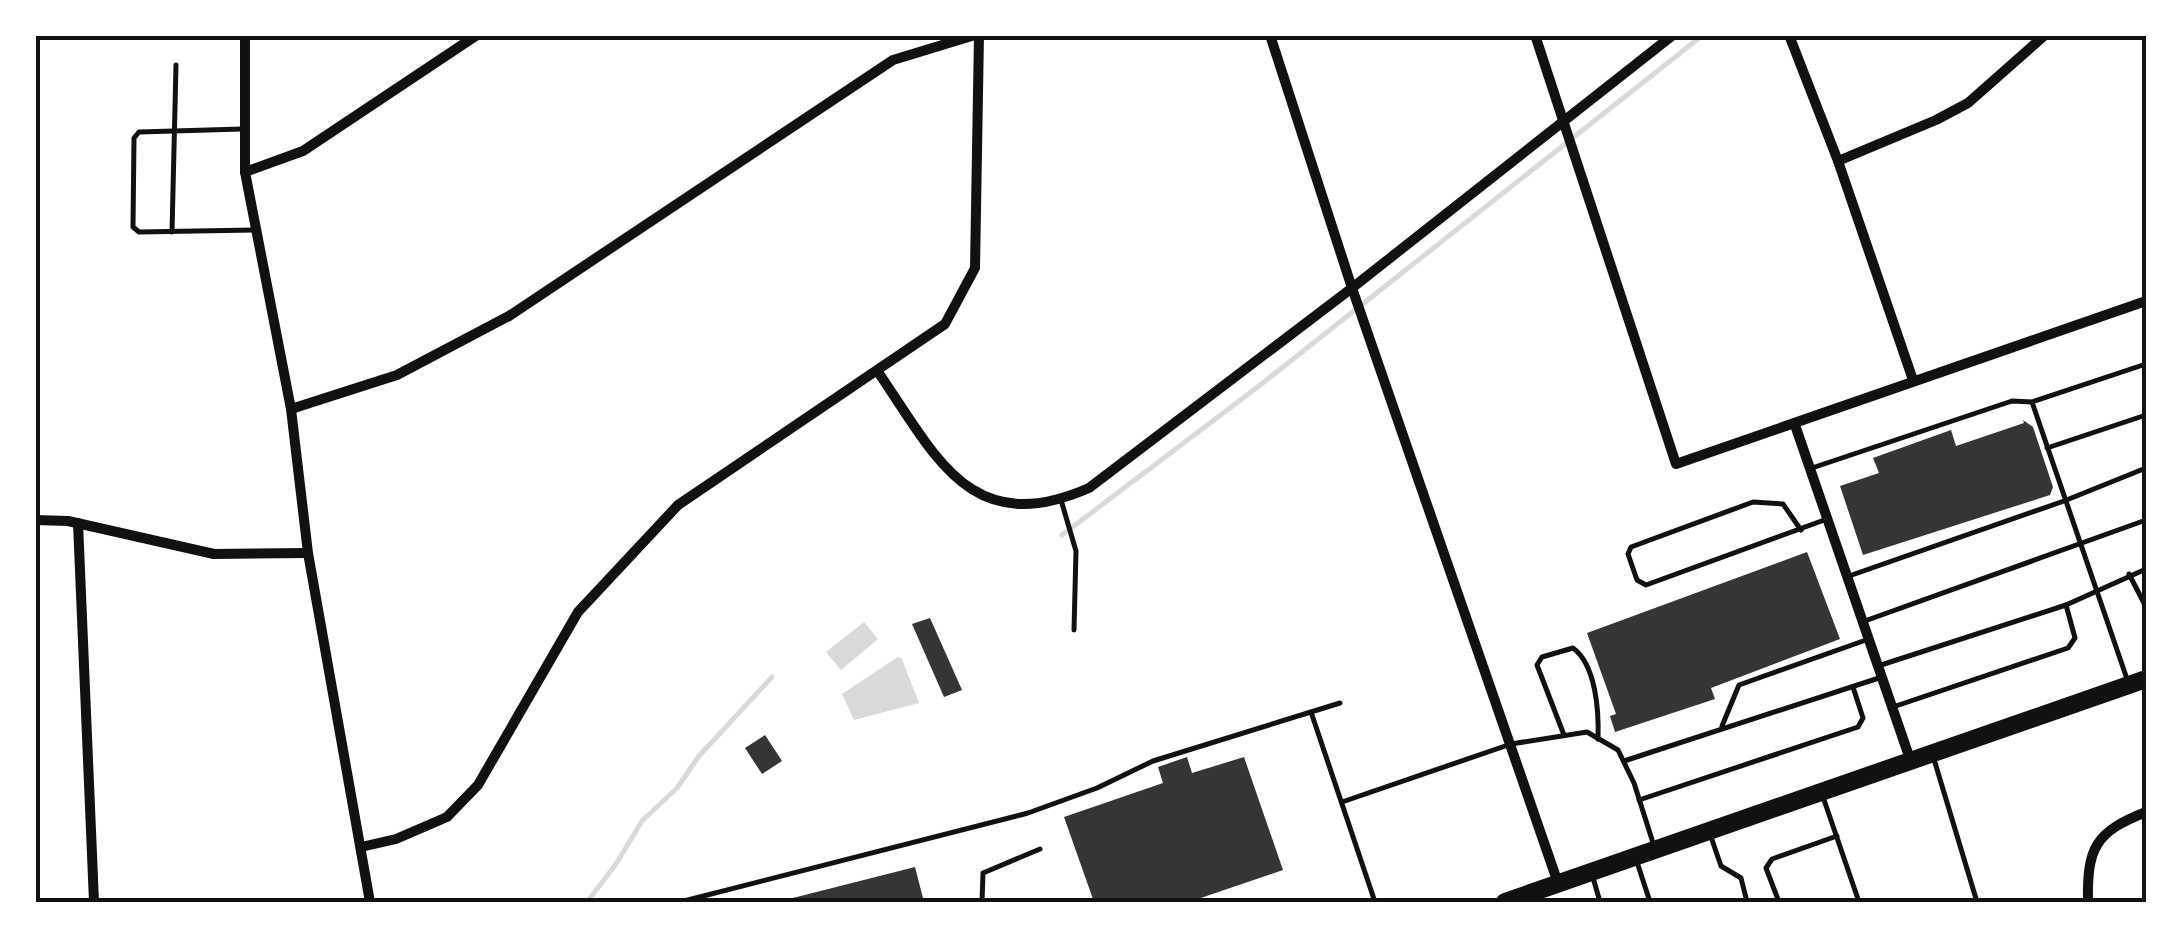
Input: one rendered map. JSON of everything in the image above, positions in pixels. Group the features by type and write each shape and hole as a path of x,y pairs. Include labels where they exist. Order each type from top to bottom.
{"main road":[{"path":"1505,902 2138,682"}],"street":[{"path":"246,35 246,172 291,409 308,553 370,902"},
{"path":"246,172 302,150 477,35"},
{"path":"291,409 397,376 510,316 893,60 977,35 975,268 946,324 678,504 578,612 478,786 446,817 396,839 361,847"},
{"path":"1270,35 1360,312 1558,883"},
{"path":"1535,35 1676,464 2146,301"},
{"path":"878,372 946,471 960,481 1008,504 1061,500 1089,488 1354,293 1673,35"},
{"path":"1789,35 1838,161 1912,380"},
{"path":"1838,161 1968,103 2046,35"},
{"path":"1796,425 1910,760"},
{"path":"35,520 78,523 214,554 308,553"},
{"path":"78,523 94,902"},
{"path":"2088,902 2088,874 2099,838 2116,824 2146,812"}],"lane":[{"path":"172,232 176,65"},
{"path":"246,128 144,130 134,138 133,227 136,231 172,232 256,230"},
{"path":"1809,468 2012,401 2032,402 2146,364"},
{"path":"2032,402 2096,588 2138,682"},
{"path":"2047,448 2146,416"},
{"path":"1846,577 2064,501 2146,468"},
{"path":"1061,500 1076,552 1074,630"},
{"path":"1801,530 1783,504 1753,502 1631,546 1628,554 1637,580 1646,585 1801,530 1827,519"},
{"path":"1862,622 2146,520"},
{"path":"1624,761 1852,688 1880,672 2066,604 2146,569"},
{"path":"2129,574 2146,607"},
{"path":"1893,707 2068,648 2075,638 2066,604"},
{"path":"1722,727 1739,685 1869,639"},
{"path":"1564,734 1537,665 1542,656 1573,648 1583,656 1599,713 1598,738"},
{"path":"1638,800 1858,727 1863,718 1852,688"},
{"path":"680,902 1028,812 1097,788 1153,760 1340,703"},
{"path":"1311,712 1375,902"},
{"path":"1342,802 1511,744 1587,732 1618,750 1656,849"},
{"path":"1932,752 1977,902"},
{"path":"1821,791 1859,902"},
{"path":"1709,830 1721,866 1741,878 1747,902"},
{"path":"1778,902 1766,868 1772,858 1837,836"},
{"path":"982,902 983,873 1040,850"},
{"path":"1635,856 1650,902"},
{"path":"1591,872 1600,902"}],"shaded area":[{"path":"864,622 878,639 841,670 826,652"},
{"path":"898,657 919,703 854,720 842,694"}],"building":[{"path":"2023,420 2033,427 2053,487 2050,495 1863,555 1840,486 1879,473 1873,458 1951,430 1956,446 2024,423"},
{"path":"1807,552 1840,639 1711,688 1715,699 1615,732 1610,716 1616,714 1587,633"},
{"path":"930,618 962,690 944,697 912,624"},
{"path":"765,735 782,761 762,774 745,748"},
{"path":"1187,757 1192,773 1244,757 1283,870 1189,902 1094,902 1064,817 1163,783 1158,767"},
{"path":"915,867 924,902 781,902 781,901"}],"waterway":[{"path":"1062,535 1259,386 1703,35"},
{"path":"587,902 642,821 677,788 699,756 772,677"}]}
